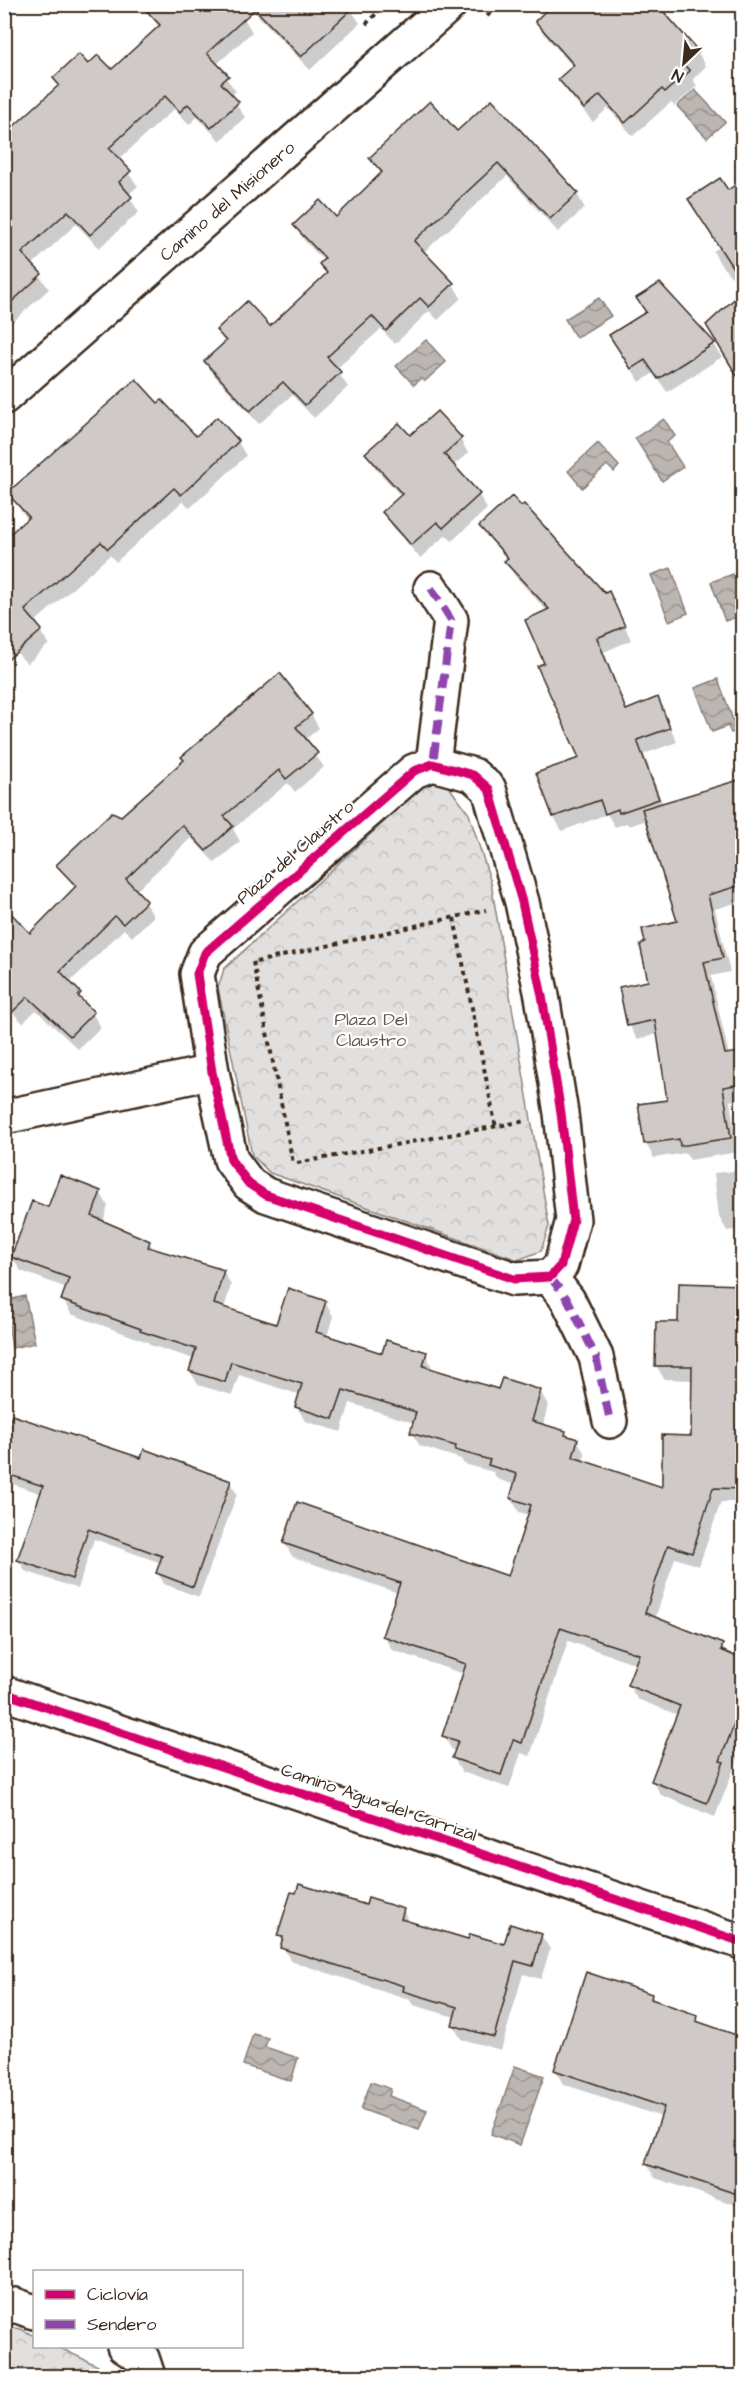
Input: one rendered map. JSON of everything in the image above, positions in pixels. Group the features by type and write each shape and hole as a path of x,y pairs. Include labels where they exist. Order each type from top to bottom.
{"street":[{"name":"Camino del Misionero","path":"4,397 450,4"},
{"path":"431,588 451,620 433,764 473,775 489,789 522,902 546,1020 561,1113 573,1220 561,1265 550,1277 568,1300 596,1357 610,1421"},
{"name":"Plaza del Claustro","path":"433,764 414,771 205,953 197,974 212,1072 231,1161 249,1184 266,1195 514,1279 550,1277"},
{"path":"4,1117 212,1072"},
{"name":"Camino Agua del Carrizal","path":"4,1693 742,1942"},
{"path":"4,2308 15,2305 33,2312"},
{"path":"127,2348 142,2358 148,2376"}],"path":[{"path":"253,962 522,902"},
{"path":"228,932 253,962 293,1164 496,1128 454,918"}],"green space":[{"name":"Plaza Del Claustro","path":"431,782 449,787 469,814 491,883 549,1226 541,1251 518,1260 270,1173 252,1155 218,988 224,969 423,786"},
{"path":"5,2326 21,2329 33,2335 33,2348 60,2348 119,2376 5,2376"}],"water":[{"path":"695,90 725,122 707,138 677,106"},
{"path":"599,298 611,316 576,338 565,319"},
{"path":"426,340 446,362 425,381 421,378 414,385 396,366"},
{"path":"664,419 675,436 667,442 683,467 662,481 635,438"},
{"path":"598,443 619,466 614,472 607,465 582,488 568,471"},
{"path":"671,568 688,613 669,621 651,575"},
{"path":"733,574 742,602 742,615 725,621 711,582"},
{"path":"718,679 737,731 731,733 728,726 712,732 695,688"},
{"path":"25,1296 35,1343 12,1348 5,1301"},
{"path":"253,2034 268,2038 265,2047 298,2058 291,2081 243,2065"},
{"path":"515,2066 544,2076 520,2145 491,2134"},
{"path":"371,2082 391,2089 389,2096 427,2110 419,2130 361,2109"}],"building":[{"path":"140,4 357,4 301,57 255,9 207,53 229,76 221,83 239,102 211,128 188,104 180,112 165,96 109,148 131,171 119,182 132,197 90,235 68,211 22,253 42,274 4,309 4,135 59,85 53,78 79,54 88,64 98,55 112,69 160,25"},
{"path":"553,4 657,4 699,52 684,65 690,71 665,92 662,89 625,123 600,95 584,109 558,79 574,65 535,21"},
{"path":"492,99 578,193 550,219 498,163 414,241 454,283 429,307 420,298 386,331 372,316 327,357 341,372 305,405 283,382 250,411 204,361 226,341 216,330 247,301 270,326 327,273 319,264 325,258 293,225 320,200 336,217 382,172 369,158 430,101 457,131"},
{"path":"720,178 728,190 742,180 742,282 688,199"},
{"path":"660,283 715,343 658,379 645,360 631,369 609,335 646,312 636,298"},
{"path":"742,292 742,384 706,325"},
{"path":"136,379 158,403 162,400 196,436 217,417 239,441 181,495 174,488 108,549 101,542 25,610 42,630 4,663 4,539 29,517 7,493"},
{"path":"437,411 462,438 444,454 480,494 443,528 437,522 411,545 382,512 402,494 365,453 399,423 410,435"},
{"path":"512,496 521,506 524,504 605,593 609,591 625,626 597,638 626,710 658,697 670,728 637,740 659,799 619,813 618,809 605,814 600,800 553,817 536,773 579,758 537,666 544,663 525,620 549,609 504,561 508,558 479,526"},
{"path":"280,673 312,714 296,727 318,753 286,779 279,770 224,816 233,826 206,851 182,825 126,879 147,901 123,924 115,916 60,971 81,993 78,996 94,1012 70,1036 28,997 4,1020 4,906 30,933 76,886 56,865 112,812 121,816 184,760 181,757"},
{"path":"742,779 742,885 708,895 723,958 704,962 725,1054 739,1052 742,1084 723,1087 731,1138 680,1146 679,1139 644,1144 638,1104 667,1100 655,1020 627,1026 619,987 648,981 640,945 645,942 642,929 677,921 642,809"},
{"path":"60,1175 101,1191 92,1216 150,1241 148,1247 224,1270 214,1304 276,1324 288,1288 326,1301 316,1332 382,1353 386,1340 427,1352 423,1366 498,1389 502,1378 541,1390 532,1421 566,1431 565,1435 578,1439 573,1457 662,1487 662,1435 691,1436 692,1366 655,1366 656,1322 678,1322 679,1283 742,1285 742,1489 713,1488 692,1553 668,1545 645,1613 723,1644 721,1650 742,1659 742,1704 720,1761 724,1762 707,1803 651,1781 680,1706 627,1685 639,1654 560,1628 522,1743 513,1740 501,1775 452,1758 458,1741 442,1736 466,1664 382,1636 400,1583 283,1543 297,1502 508,1576 531,1505 510,1498 517,1474 488,1465 490,1460 455,1450 456,1446 410,1433 416,1412 343,1390 333,1419 295,1407 302,1384 231,1362 225,1382 189,1371 196,1349 140,1331 141,1329 61,1300 69,1278 11,1257 32,1201 48,1207"},
{"path":"12,1415 141,1458 144,1449 231,1481 193,1587 156,1573 162,1556 88,1529 72,1579 17,1560 43,1486 4,1473 4,1436"},
{"path":"299,1884 366,1905 368,1898 404,1909 401,1919 468,1939 470,1934 504,1944 510,1924 542,1934 533,1966 515,1961 494,2037 452,2025 457,2007 403,1991 404,1986 280,1948 283,1937 277,1936 291,1892 296,1893"},
{"path":"586,1972 652,1994 651,1999 697,2015 696,2021 742,2037 742,2176 737,2194 645,2164 664,2107 554,2070"}],"marked path":[{"path":"431,588 451,620 433,764"},
{"path":"550,1277 568,1300 596,1357 610,1421"}],"cycle path":[{"path":"433,764 473,775 489,789 522,902 542,996 561,1113 573,1220 561,1265 550,1277 514,1279 266,1195 249,1184 231,1160 212,1072 197,974 205,953 414,771 433,764"},
{"path":"4,1693 742,1942"}]}
